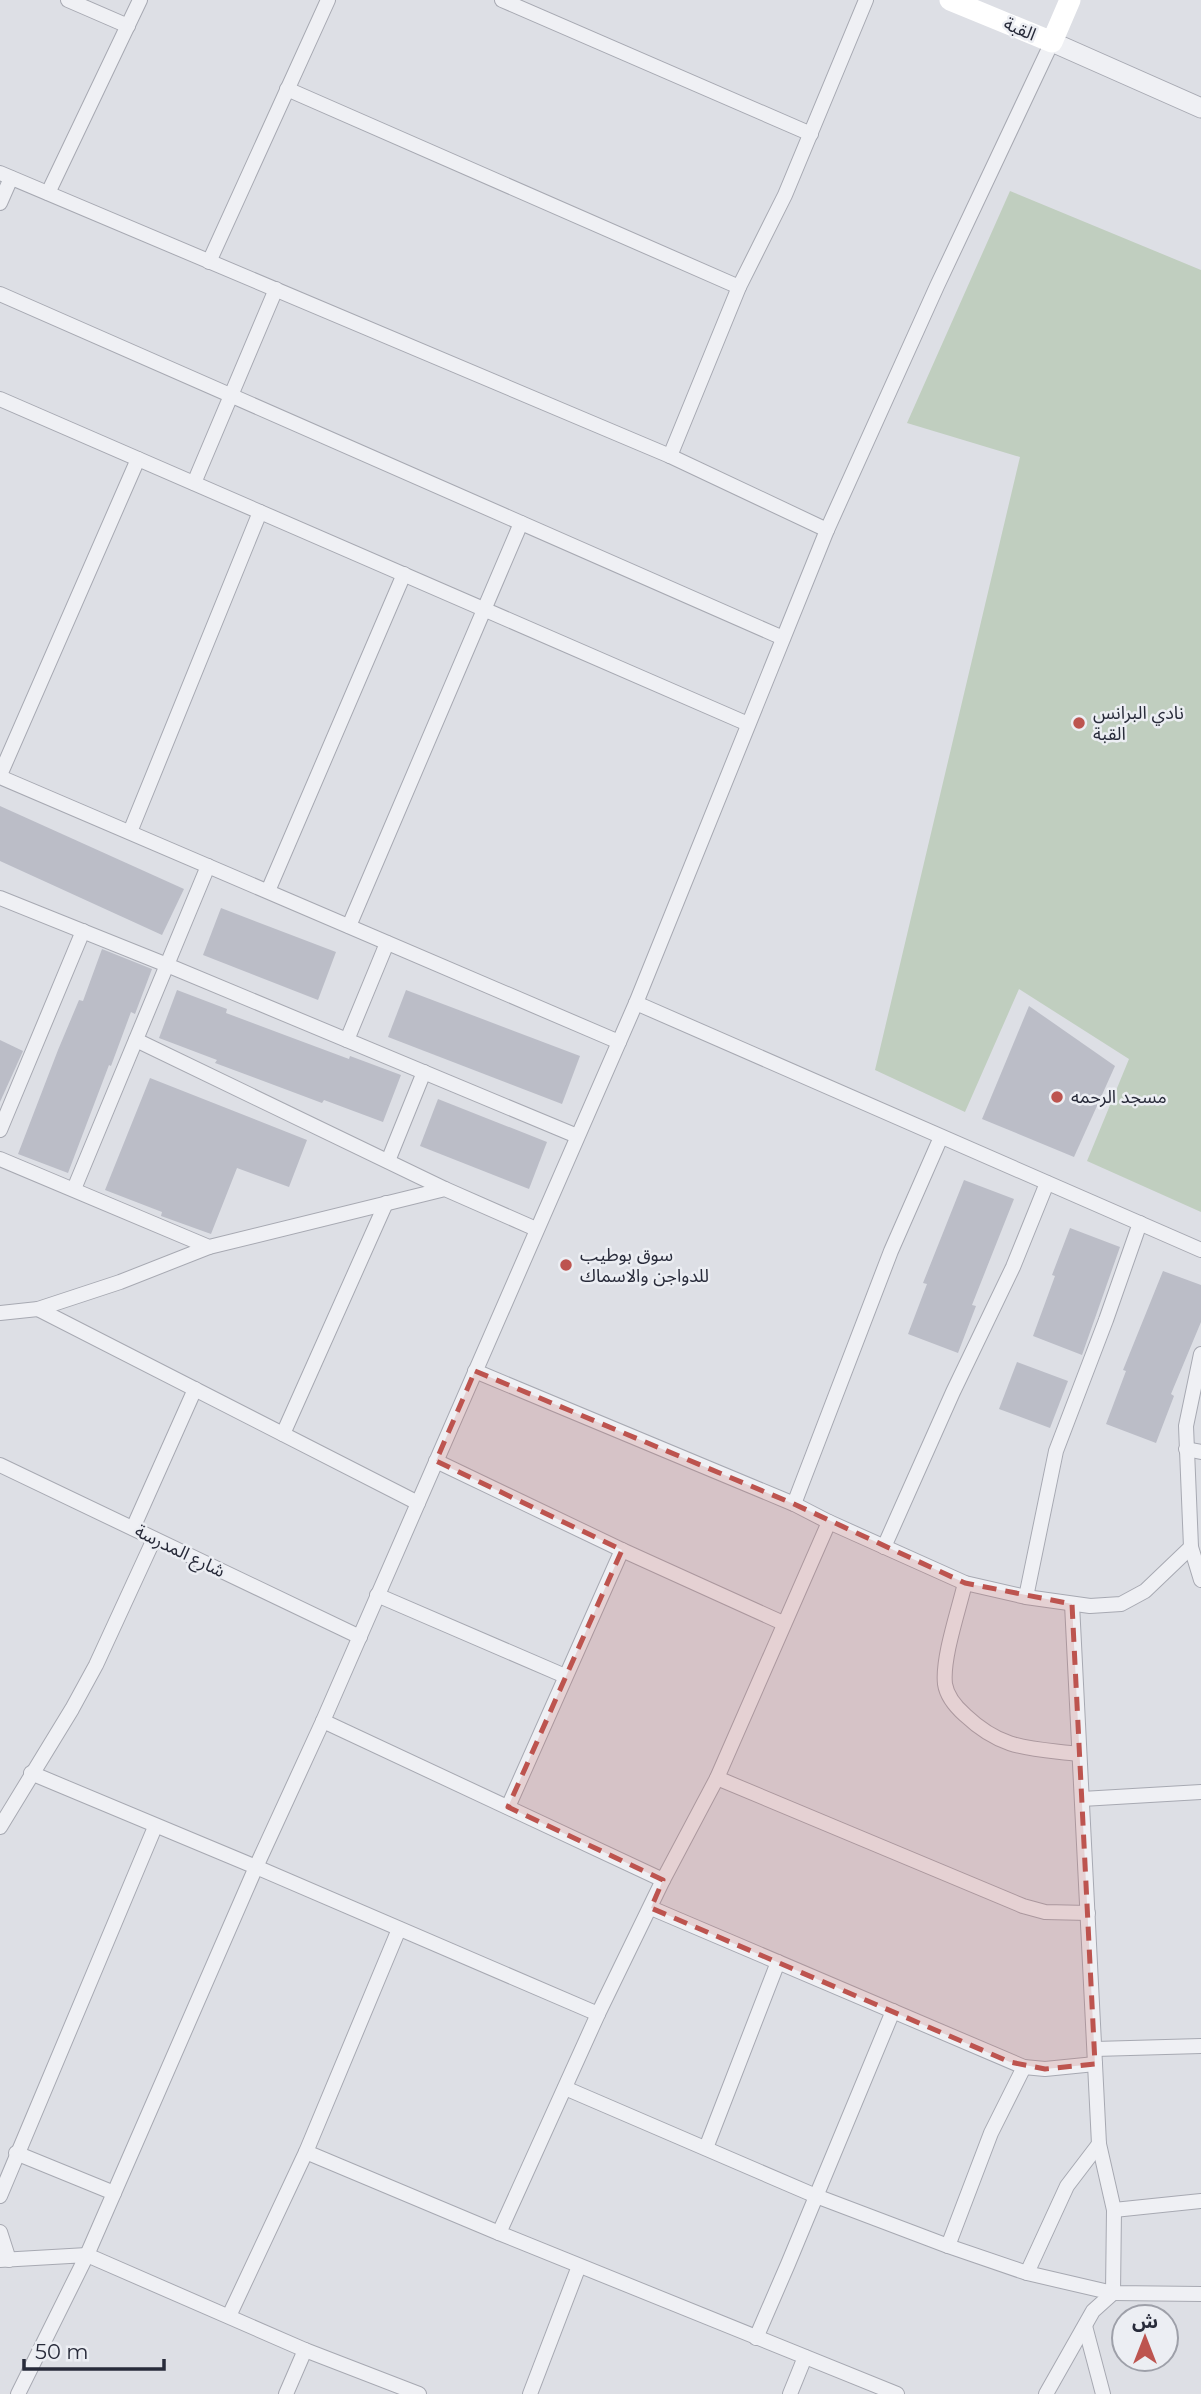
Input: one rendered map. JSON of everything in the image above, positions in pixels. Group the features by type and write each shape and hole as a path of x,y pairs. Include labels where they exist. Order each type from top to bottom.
{"main road":[{"name":"القبة","path":"950,0 1052,42"},
{"path":"1052,42 1070,0"}],"street":[{"path":"68,0 128,26"},
{"path":"48,193 140,0"},
{"path":"209,262 328,0"},
{"path":"502,0 811,134"},
{"path":"670,456 739,287 785,195 866,0"},
{"path":"25,2392 360,1637 636,1003 827,530 943,273 1052,42 1201,108"},
{"path":"287,89 739,287"},
{"path":"0,203 6,176 670,456 827,530"},
{"path":"194,483 276,289"},
{"path":"0,295 783,638"},
{"path":"2,406 138,459 748,724"},
{"path":"138,459 0,776 619,1042"},
{"path":"130,832 260,512"},
{"path":"349,926 521,523"},
{"path":"268,891 404,574"},
{"path":"74,1189 208,866"},
{"path":"0,898 578,1136"},
{"path":"0,1130 83,931"},
{"path":"347,1040 387,943"},
{"path":"636,1003 1201,1250"},
{"path":"136,1040 445,1189 536,1229"},
{"path":"388,1161 424,1072"},
{"path":"794,1504 891,1251 941,1136"},
{"path":"0,1158 209,1247"},
{"path":"884,1546 1013,1267 1046,1183"},
{"path":"0,1314 38,1309 120,1282 209,1247 445,1189"},
{"path":"283,1434 386,1202"},
{"path":"1026,1597 1056,1451 1107,1320 1140,1223"},
{"path":"38,1309 418,1503"},
{"path":"1201,1354 1186,1426 1194,1451 1191,1547 1201,1580"},
{"path":"475,1371 794,1504 965,1583 1072,1604 1121,1604 1145,1591 1191,1547"},
{"path":"133,1528 195,1389"},
{"path":"436,1461 783,1623"},
{"name":"شارع المدرسة","path":"0,1465 360,1637"},
{"path":"499,2233 598,2014 663,1880 717,1778 829,1522"},
{"path":"0,1827 96,1665 154,1539"},
{"path":"508,1807 622,1550"},
{"path":"965,1583 947,1661 945,1685 953,1704 981,1731 1008,1745 1079,1754"},
{"path":"377,1595 565,1676"},
{"path":"1046,2394 1093,2311 1112,2293 1114,2210 1099,2144 1072,1604"},
{"path":"323,1721 663,1880"},
{"path":"31,1773 598,2014"},
{"path":"717,1778 1013,1903 1045,1912 1088,1913"},
{"path":"1082,1799 1201,1792"},
{"path":"0,2196 155,1827"},
{"path":"651,1908 1024,2067 1045,2069 1095,2056 1201,2046"},
{"path":"229,2316 306,2152 399,1929"},
{"path":"706,2148 778,1962"},
{"path":"755,2338 893,2011"},
{"path":"948,2246 991,2133 1024,2067"},
{"path":"565,2088 816,2196 1027,2273 1112,2293 1201,2294"},
{"path":"1027,2273 1066,2186 1099,2144"},
{"path":"306,2152 897,2394"},
{"path":"16,2153 114,2193"},
{"path":"1114,2210 1201,2202"},
{"path":"0,2232 4,2260 87,2255 305,2350 419,2394"},
{"path":"530,2394 579,2266"},
{"path":"1085,2326 1102,2394"},
{"path":"286,2394 305,2350"},
{"path":"790,2394 805,2357"}],"highlighted area":[{"path":"475,1371 794,1504 965,1583 1072,1604 1095,2064 1045,2069 1010,2062 651,1908 663,1880 508,1807 622,1550 436,1461"}],"green space":[{"name":"نادي البرانس القبة","path":"1010,191 1201,270 1201,1212 1087,1161 1129,1059 1019,989 965,1112 875,1070 1020,457 907,423"}],"building":[{"path":"0,806 184,889 162,935 0,861"},
{"path":"221,908 336,952 318,1000 203,955"},
{"path":"102,949 152,969 135,1014 131,1012 111,1066 109,1065 68,1173 18,1154 58,1050 79,1000 83,1001"},
{"path":"177,990 227,1009 226,1013 349,1059 350,1056 401,1075 383,1122 324,1100 322,1103 215,1063 217,1060 159,1038"},
{"path":"406,990 580,1056 562,1104 388,1037"},
{"path":"1029,1006 1115,1066 1074,1157 982,1119"},
{"path":"0,1040 23,1051 0,1102"},
{"path":"150,1078 307,1140 289,1187 237,1168 211,1234 161,1216 162,1212 105,1190"},
{"path":"438,1099 547,1142 529,1189 420,1146"},
{"path":"964,1180 1014,1199 972,1305 976,1306 958,1353 908,1334 927,1284 923,1283"},
{"path":"1070,1228 1120,1247 1082,1355 1033,1336"},
{"path":"1163,1271 1201,1285 1201,1322 1171,1394 1174,1396 1156,1443 1106,1424 1126,1371 1123,1370"},
{"path":"1017,1362 1068,1381 1050,1428 999,1409"}],"place":[{"name":"نادي البرانس القبة","path":"1079,723"},
{"name":"مسجد الرحمه","path":"1057,1097"},
{"name":"سوق بوطيب للدواجن والاسماك","path":"566,1265"}]}
